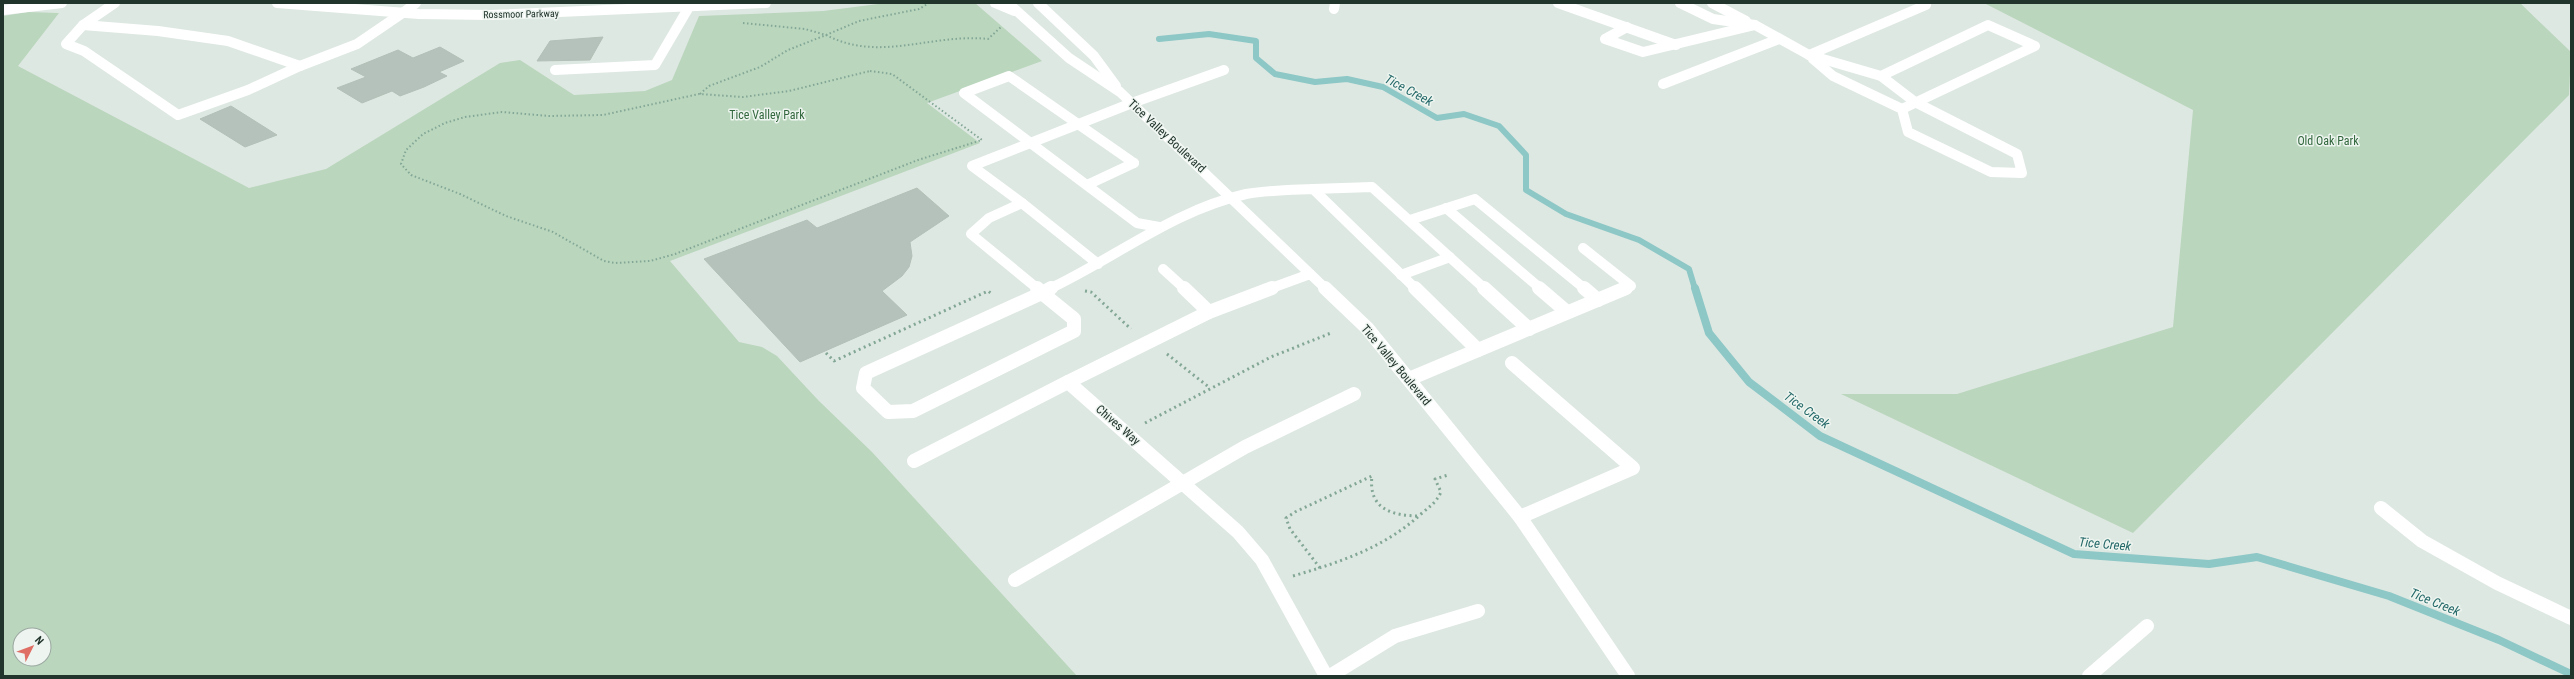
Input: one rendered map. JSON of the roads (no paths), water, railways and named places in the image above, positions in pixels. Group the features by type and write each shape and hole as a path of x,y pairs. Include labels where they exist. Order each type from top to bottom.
{"street":[{"path":"3,10 62,3"},
{"path":"115,3 83,25 66,44 84,51 178,115 248,90 300,66 357,44 416,3"},
{"name":"Rossmoor Parkway","path":"277,3 430,15 490,15 766,3"},
{"path":"995,3 1019,14"},
{"name":"Tice Valley Boulevard","path":"1008,3 1069,58 1120,92 1234,198 1310,274 1367,328 1520,517 1575,594 1628,676"},
{"path":"1558,3 1677,45"},
{"path":"1680,3 1713,19 1754,25"},
{"path":"1712,3 1809,56 1833,76 1902,109 1908,132 1991,172 2022,173 2017,154 1915,102 1881,76 1809,56"},
{"path":"1809,56 1926,5 1921,3"},
{"name":"Tice Valley Boulevard","path":"1042,5 1094,56 1120,92"},
{"path":"555,70 655,66 689,7"},
{"path":"83,25 158,31 228,41 300,66"},
{"path":"1627,27 1605,39 1643,52 1677,45 1754,25"},
{"path":"1881,76 1988,25 2035,46 1902,109"},
{"path":"1664,84 1779,39"},
{"path":"1098,264 1022,203 972,166 1132,103 1224,70"},
{"path":"1087,185 1134,163 1009,76 964,93 1137,223 1160,227"},
{"path":"1022,203 989,218 972,234 1040,293 1074,320 1074,331 913,411 888,412 863,388 866,373 1040,293 1137,243 1160,227 1207,206 1234,198 1272,190 1372,187 1530,329"},
{"path":"1313,189 1478,350"},
{"path":"1410,220 1475,199 1598,300"},
{"path":"1446,208 1568,312"},
{"path":"1409,379 1631,286 1583,248"},
{"path":"1401,275 1450,257"},
{"path":"1163,269 1209,312"},
{"path":"914,461 1209,312 1310,274"},
{"path":"1512,363 1633,468 1520,517"},
{"name":"Chives Way","path":"1068,382 1238,532 1262,560 1326,676"},
{"path":"1015,580 1184,483 1245,446 1354,394"},
{"path":"2381,508 2422,541 2497,583 2571,618"},
{"path":"1330,676 1396,636 1478,611"},
{"path":"2089,676 2147,626"}],"waterway":[{"name":"Tice Creek","path":"1159,39 1209,34 1256,41 1256,58 1275,74 1315,82 1347,79 1383,87 1437,118 1464,114 1499,126 1526,155 1526,190 1566,214 1639,240 1689,269 1695,289"},
{"name":"Tice Creek","path":"1695,288 1709,333 1749,382 1820,436 2074,554 2209,564 2257,557 2389,596 2499,640 2571,674"}],"park label":[{"name":"Tice Valley Park","path":"767,115"},
{"name":"Old Oak Park","path":"2328,141"}]}
